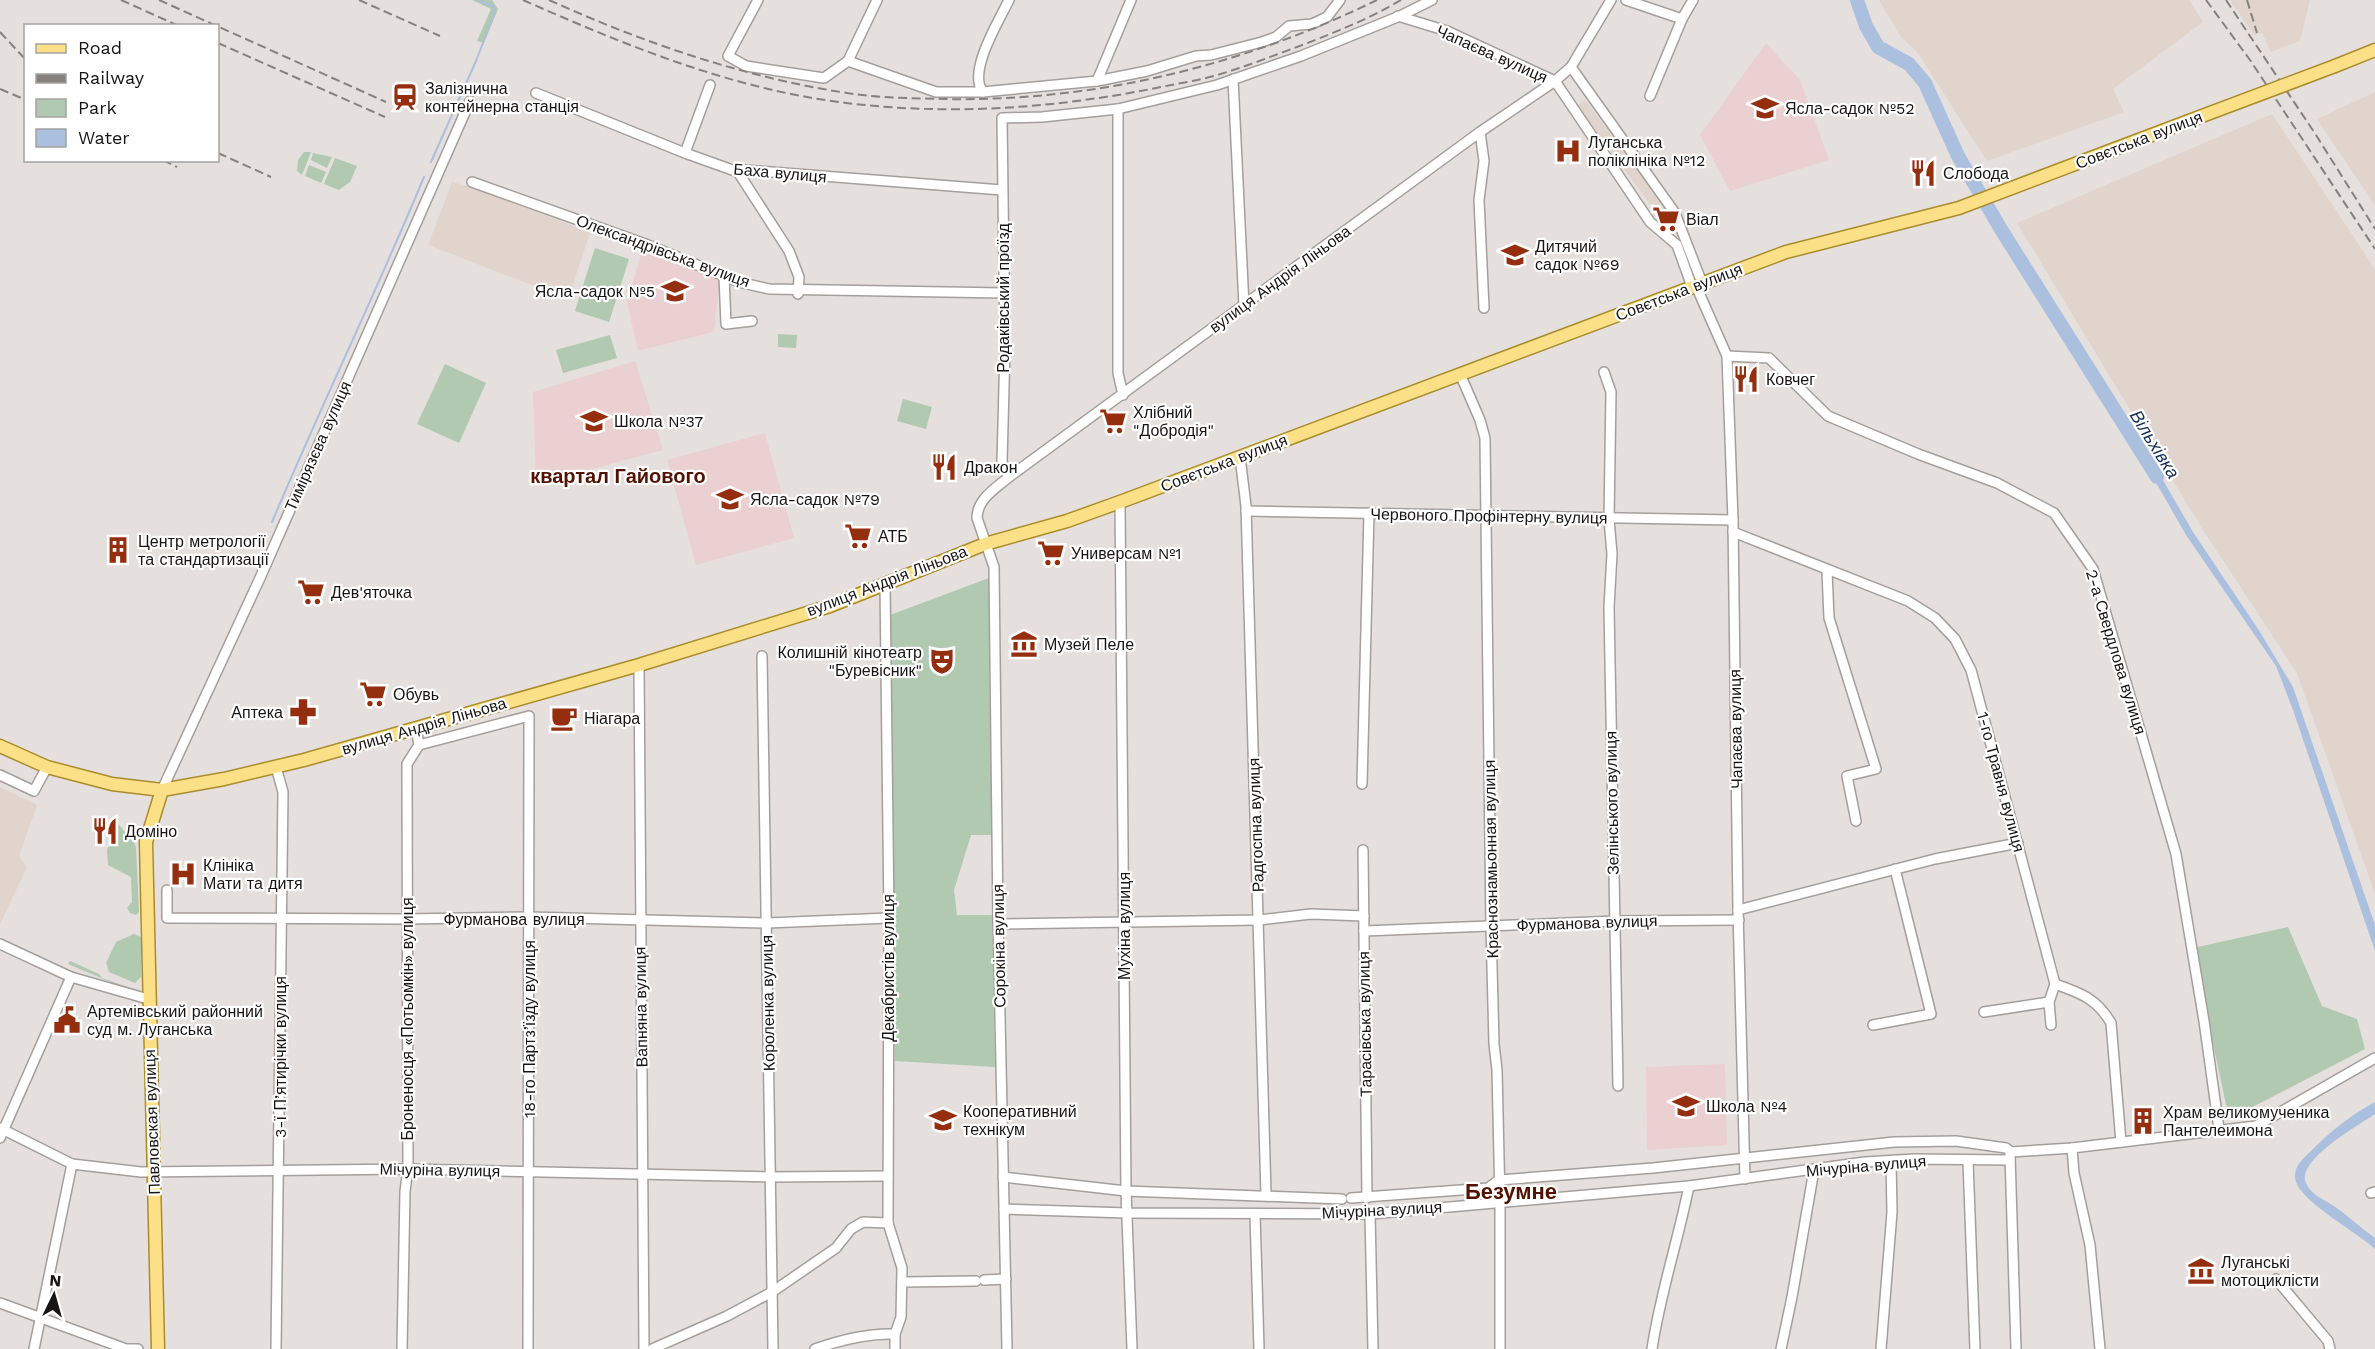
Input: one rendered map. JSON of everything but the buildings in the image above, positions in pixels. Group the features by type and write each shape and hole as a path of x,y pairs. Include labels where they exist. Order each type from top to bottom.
{"main road":[{"name":"Совєтська вулиця","path":"985,544 1067,521 1120,502 1786,252 1959,208 2005,192 2375,50"},
{"name":"вулиця Андрія Ліньова","path":"0,746 47,767 112,784 162,790 276,767 639,665 830,606 985,544"},
{"name":"Павловская вулиця","path":"158,1349 146,842 162,790"}],"street":[{"path":"744,0 757,2 728,56 746,66 824,78 848,61 877,0"},
{"path":"983,92 978,86 978,66 1009,0"},
{"path":"1097,81 1131,0"},
{"path":"848,61 936,92 983,92 1097,81 1262,42 1276,37 1288,26 1312,24 1327,17 1340,0"},
{"path":"1124,395 1118,373 1118,109 1216,85 1301,56 1432,0"},
{"name":"вулиця Андрія Ліньова","path":"985,544 977,510 983,499 1009,477 1124,395 1480,132 1555,81 1571,67 1611,0"},
{"path":"1626,0 1682,19"},
{"path":"1650,96 1682,19 1693,0"},
{"name":"Чапаєва вулиця","path":"1399,16 1447,31 1555,81 1650,222 1677,245 1697,285 1727,356 1733,520 1738,915 1746,1179"},
{"name":"Чапаєва вулиця","path":"1571,67 1675,213 1697,285"},
{"path":"1233,79 1244,306"},
{"path":"685,153 710,86"},
{"name":"Баха вулиця","path":"536,93 738,172 745,170 1002,190"},
{"name":"Тимірязєва вулиця","path":"162,790 260,578 470,101"},
{"name":"Родаківський проїзд","path":"1009,477 1002,462 1004,293 1002,118 1042,117 1118,109"},
{"path":"1480,132 1484,161 1479,200 1484,308"},
{"path":"738,172 789,251 799,277 798,293"},
{"name":"Олександрівська вулиця","path":"472,182 648,245 724,276 769,289 798,293 1004,293"},
{"path":"724,276 726,324 752,321"},
{"name":"2-а Свердлова вулиця","path":"1727,356 1769,358 1828,416 1918,454 1997,483 2055,513 2092,569 2176,854 2204,1021 2218,1129"},
{"name":"Зелінського вулиця","path":"1604,372 1611,392 1612,554 1609,607 1618,1086"},
{"name":"Краснознамьонная вулиця","path":"1461,374 1485,438 1491,927 1500,1202 1500,1349"},
{"name":"Радгоспна вулиця","path":"1240,457 1246,511 1266,1194"},
{"name":"Мухіна вулиця","path":"1120,502 1126,1191 1132,1349"},
{"name":"Червоного Профінтерну вулиця","path":"1246,511 1733,520"},
{"path":"1362,784 1369,513"},
{"name":"1-го Травня вулиця","path":"1733,532 1908,601 1935,618 1955,639 1971,670 2055,984"},
{"name":"Сорокіна вулиця","path":"985,544 994,567 1007,1349"},
{"path":"1827,570 1829,618 1876,769 1847,776 1856,821"},
{"name":"Декабристів вулиця","path":"885,583 889,918 888,1223 902,1268 901,1317 895,1334 895,1349"},
{"name":"Короленка вулиця","path":"762,656 773,1349"},
{"name":"Вапняна вулиця","path":"639,665 644,1349"},
{"name":"18-го Партз’їзду вулиця","path":"418,745 529,716 528,1349"},
{"name":"Броненосця «Потьомкін» вулиця","path":"402,1349 405,1191 408,1169 407,764 418,745 416,728"},
{"path":"0,775 34,791 47,767"},
{"name":"3-ї П’ятирічки вулиця","path":"276,767 283,792 276,1349"},
{"name":"Фурманова вулиця","path":"1364,931 1738,915 1895,869 2018,843"},
{"name":"Тарасівська вулиця","path":"1363,850 1367,1198"},
{"path":"1873,1025 1931,1014 1895,869"},
{"name":"Фурманова вулиця","path":"167,890 167,918 529,917 767,922 889,918"},
{"path":"999,924 1259,920 1311,914 1364,916"},
{"path":"0,944 71,977 148,999"},
{"path":"1,1132 71,977"},
{"path":"2050,1025 2049,1002 2055,984 2094,1001 2102,1007 2111,1023 2121,1142"},
{"path":"1984,1011 2049,1002"},
{"name":"Мічуріна вулиця","path":"1004,1209 1127,1213 1370,1214 1689,1186 1891,1161 1968,1161 2256,1126 2375,1058"},
{"name":"Мічуріна вулиця","path":"1,1132 72,1164 154,1172 408,1169 771,1177 888,1176"},
{"name":"Мічуріна вулиця","path":"1003,1177 1126,1191 1367,1198 1488,1188 1498,1180 1744,1159 1894,1142 1956,1141 2006,1148 2010,1156"},
{"path":"2072,1148 2074,1173 2090,1245 2100,1349"},
{"path":"2010,1156 2016,1349"},
{"path":"1881,1349 1892,1212 1891,1161"},
{"path":"1968,1161 1975,1349"},
{"path":"34,1349 72,1164"},
{"path":"1781,1349 1814,1170"},
{"path":"1652,1349 1658,1309 1682,1223 1689,1186"},
{"path":"1255,1214 1259,1349"},
{"path":"1370,1214 1372,1349"},
{"path":"652,1349 727,1316 772,1292 836,1248 843,1237 863,1222 888,1223"},
{"path":"902,1282 1006,1279"},
{"path":"2276,1279 2328,1341 2330,1349"},
{"path":"0,1303 126,1349 138,1349"},
{"path":"814,1349 882,1333 895,1334"}],"shaded area":[{"path":"1879,0 2189,0 2203,22 2113,89 2124,112 1987,161 1917,52 1900,36"},
{"path":"2230,0 2310,0 2300,41 2271,52 2262,33 2254,35"},
{"name":"Ясла-садок №52","path":"1766,43 1800,80 1829,160 1730,191 1700,135"},
{"path":"2375,92 2375,205 2317,119"},
{"path":"1585,100 1673,218 1665,224 1577,106"},
{"path":"2272,114 2375,269 2375,894 2297,673 2201,527 2017,223"},
{"path":"452,182 487,191 590,233 568,299 428,245"},
{"name":"Ясла-садок №5","path":"642,251 720,280 714,332 638,351 627,302"},
{"name":"Школа №37","path":"635,361 663,450 536,484 533,392"},
{"name":"Ясла-садок №79","path":"765,433 794,538 696,565 667,460"},
{"path":"0,787 37,805 19,856 27,867 0,924"},
{"name":"Школа №4","path":"1725,1064 1727,1145 1647,1150 1646,1067"}],"green space":[{"path":"472,0 492,0 498,9 484,43 477,41 491,9"},
{"path":"304,152 311,152 302,175 297,171 298,160"},
{"path":"313,153 332,157 327,168 311,160"},
{"path":"335,158 357,166 350,182 339,190 324,184"},
{"path":"309,165 326,172 321,183 305,176"},
{"path":"595,248 629,259 609,322 575,311"},
{"path":"778,334 797,335 796,348 778,347"},
{"path":"610,335 617,358 563,373 556,350"},
{"path":"445,364 486,383 459,443 417,424"},
{"path":"903,399 932,407 926,429 897,421"},
{"path":"989,578 992,835 971,835 954,890 957,915 992,915 995,1067 895,1061 890,615"},
{"path":"118,824 136,847 139,912 136,915 130,913 127,908 132,902 131,877 108,865 107,850"},
{"path":"2288,927 2322,1006 2357,1019 2365,1049 2229,1119 2193,948"},
{"path":"134,934 141,937 141,977 135,983 109,972 106,963 116,942"},
{"path":"70,961 99,974 102,978 136,990 136,993 68,964"}],"water":[{"path":"2152,461 2193,532 2260,632 2293,687 2375,925 2375,951 2276,666 2186,535 2146,465"},
{"path":"2375,1102 2375,1114 2319,1154 2305,1174 2306,1183 2311,1191 2375,1238 2375,1249 2315,1205 2297,1185 2295,1176 2301,1161 2319,1143 2350,1118"}],"waterway":[{"path":"431,162 495,12 494,7 478,0"},
{"name":"Вільхівка","path":"1857,0 1866,26 1878,47 1909,64 1925,83 1958,156 2002,231 2157,477"},
{"path":"272,522 424,177"}],"railway":[{"path":"121,0 175,24"},
{"path":"159,0 212,24"},
{"path":"359,0 440,36"},
{"path":"523,0 654,54 722,77 791,94 836,102 928,109 1019,107 1065,102 1111,96 1214,76 1330,34 1401,0"},
{"path":"549,0 658,44 770,78 859,95 943,99 1056,94 1166,75 1273,44 1377,0"},
{"path":"2206,0 2250,60 2375,249"},
{"path":"2226,0 2316,135 2375,229"},
{"path":"2247,0 2257,33"},
{"path":"219,27 386,102"},
{"path":"0,32 24,58"},
{"path":"219,43 385,117"},
{"path":"0,89 24,99"},
{"path":"219,153 271,177"},
{"path":"167,162 177,167"}],"place":[{"name":"Залізнична контейнерна станція","path":"405,97"},
{"name":"Ясла-садок №52","path":"1765,108"},
{"name":"Луганська поліклініка №12","path":"1568,151"},
{"name":"Слобода","path":"1923,173"},
{"name":"Віал","path":"1666,219"},
{"name":"Дитячий садок №69","path":"1515,255"},
{"name":"Ясла-садок №5","path":"675,291"},
{"name":"Ковчег","path":"1746,379"},
{"name":"Школа №37","path":"594,421"},
{"name":"Хлібний \"Добродія\"","path":"1113,421"},
{"name":"Дракон","path":"944,467"},
{"name":"Ясла-садок №79","path":"730,499"},
{"name":"АТБ","path":"858,536"},
{"name":"Центр метрології та стандартизації","path":"118,550"},
{"name":"Универсам №1","path":"1051,553"},
{"name":"Дев'яточка","path":"311,592"},
{"name":"Музей Пеле","path":"1024,644"},
{"name":"Колишній кінотеатр \"Буревісник\"","path":"942,661"},
{"name":"Обувь","path":"373,694"},
{"name":"Аптека","path":"303,712"},
{"name":"Ніагара","path":"564,718"},
{"name":"Доміно","path":"105,831"},
{"name":"Клініка Мати та дитя","path":"183,874"},
{"name":"Артемівський районний суд м. Луганська","path":"67,1020"},
{"name":"Школа №4","path":"1686,1106"},
{"name":"Кооперативний технікум","path":"943,1120"},
{"name":"Храм великомученика Пантелеимона","path":"2143,1121"},
{"name":"Луганські мотоциклісти","path":"2201,1271"}],"district":[{"name":"квартал Гайового","path":"618,476"},
{"name":"Безумне","path":"1511,1191"}]}
